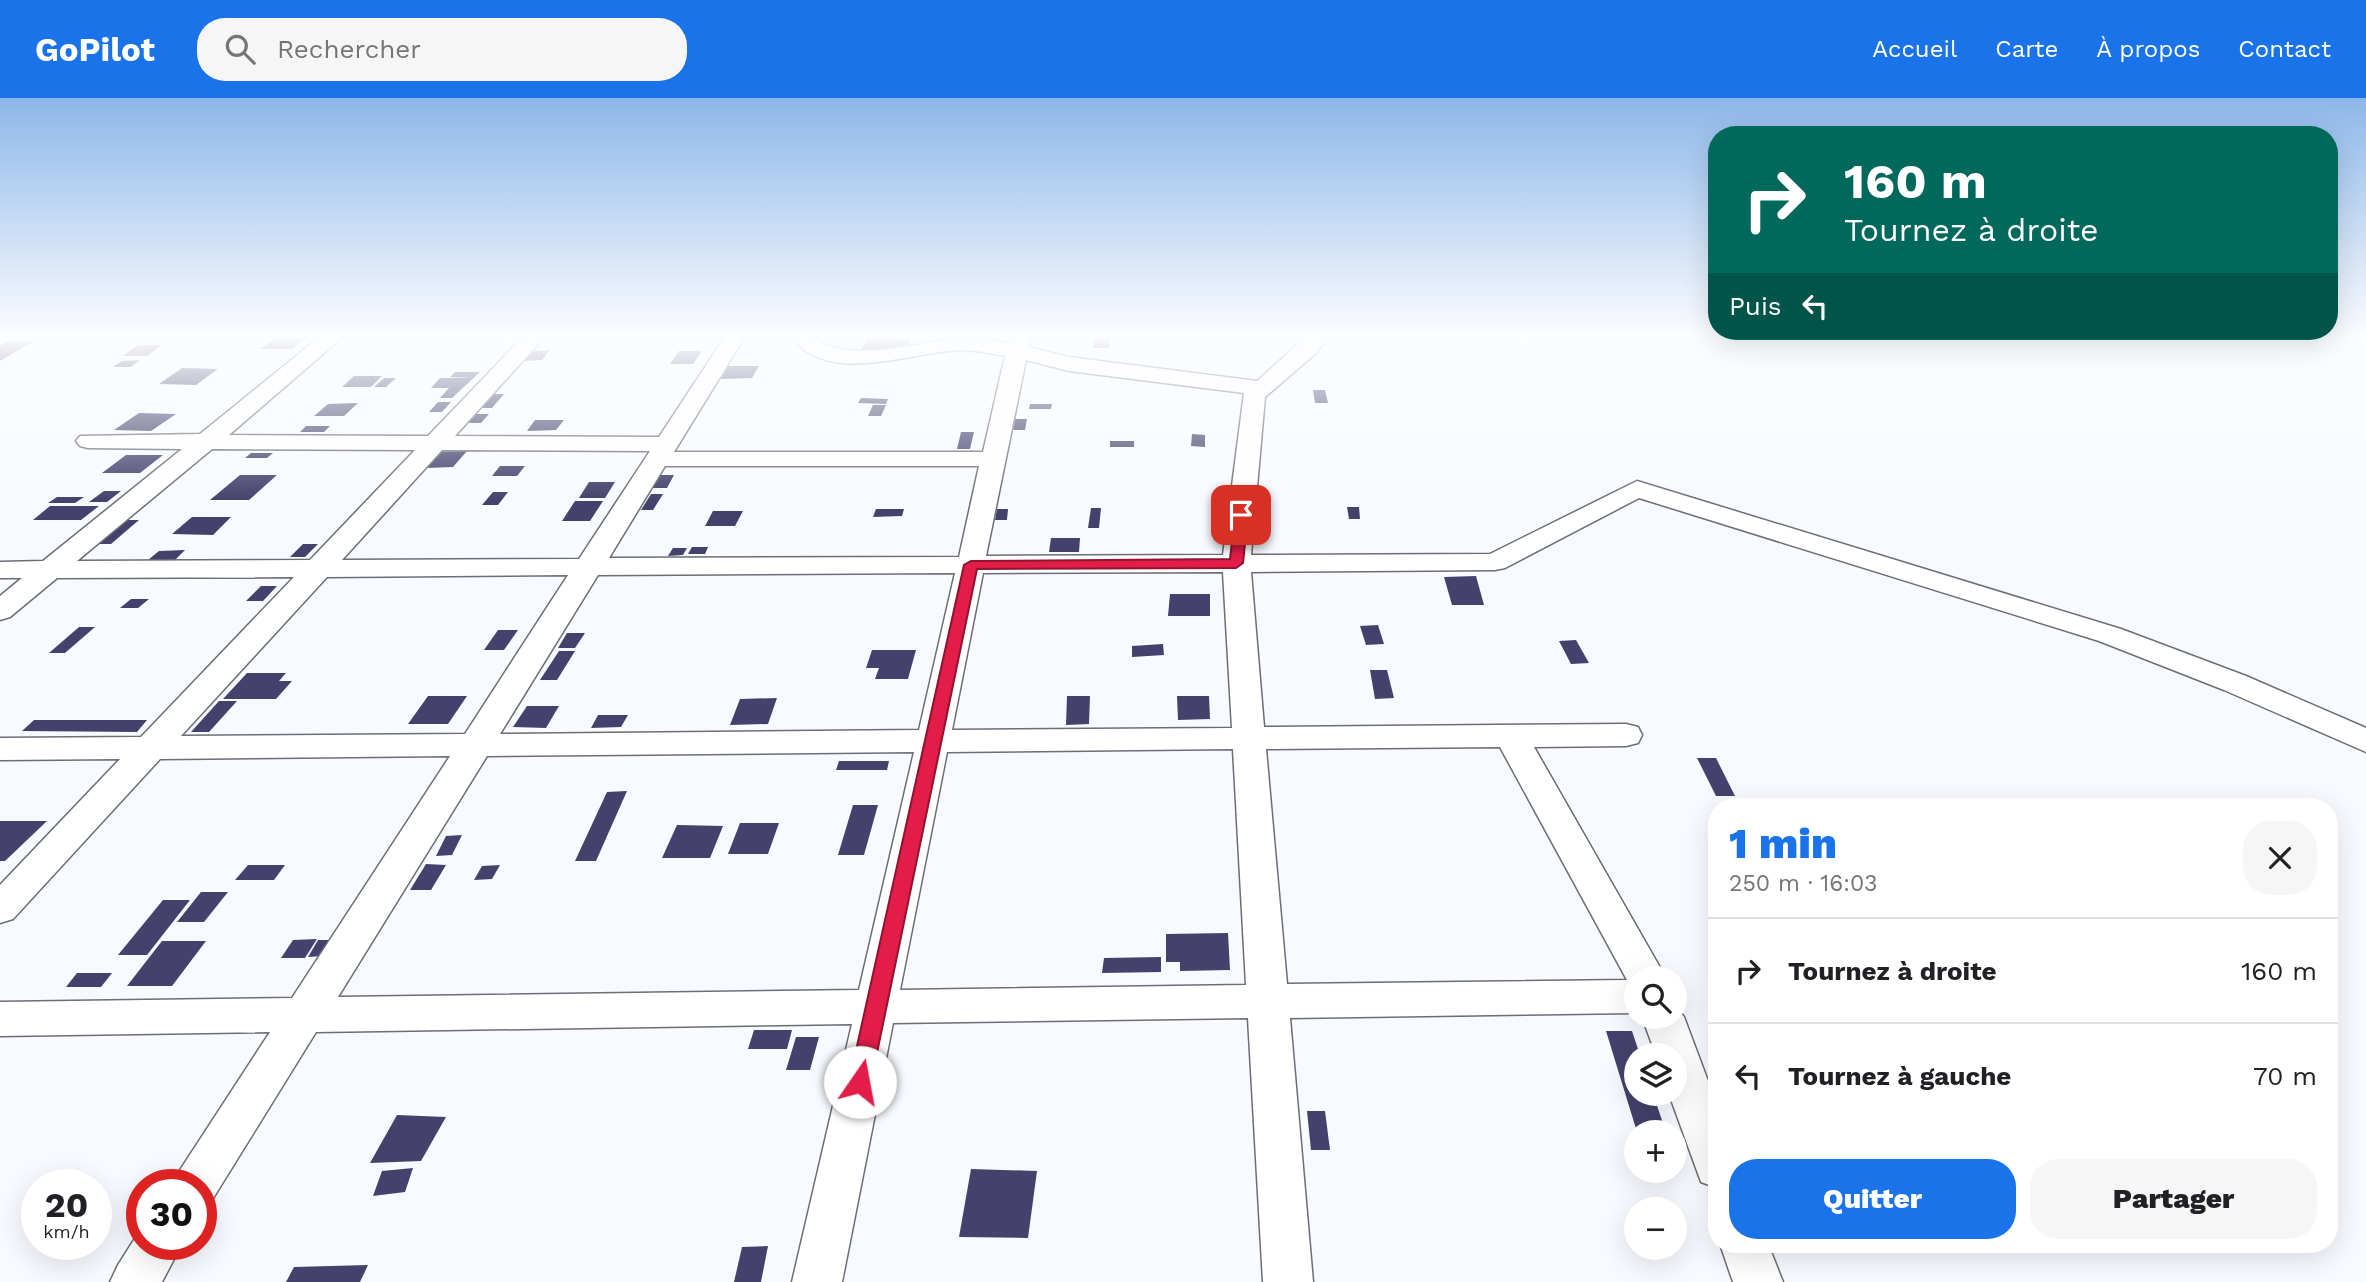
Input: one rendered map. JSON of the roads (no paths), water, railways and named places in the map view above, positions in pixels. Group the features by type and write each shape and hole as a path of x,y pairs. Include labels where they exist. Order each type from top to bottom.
{"street":[{"path":"0,611 268,390"},
{"path":"0,909 484,390"},
{"path":"206,1169 701,390"},
{"path":"817,1282 1008,390"},
{"path":"1259,390 1254,395 1236,563 1288,1282"},
{"path":"88,441 435,443 662,452 994,459"},
{"path":"0,570 1495,562 1637,489 2110,635 2235,683 2366,741"},
{"path":"0,749 1626,735"},
{"path":"1511,736 1639,966"},
{"path":"0,1019 1624,996"},
{"path":"1667,1029 1708,1142"},
{"path":"1747,1253 1758,1282"},
{"path":"135,1282 149,1260"}]}
